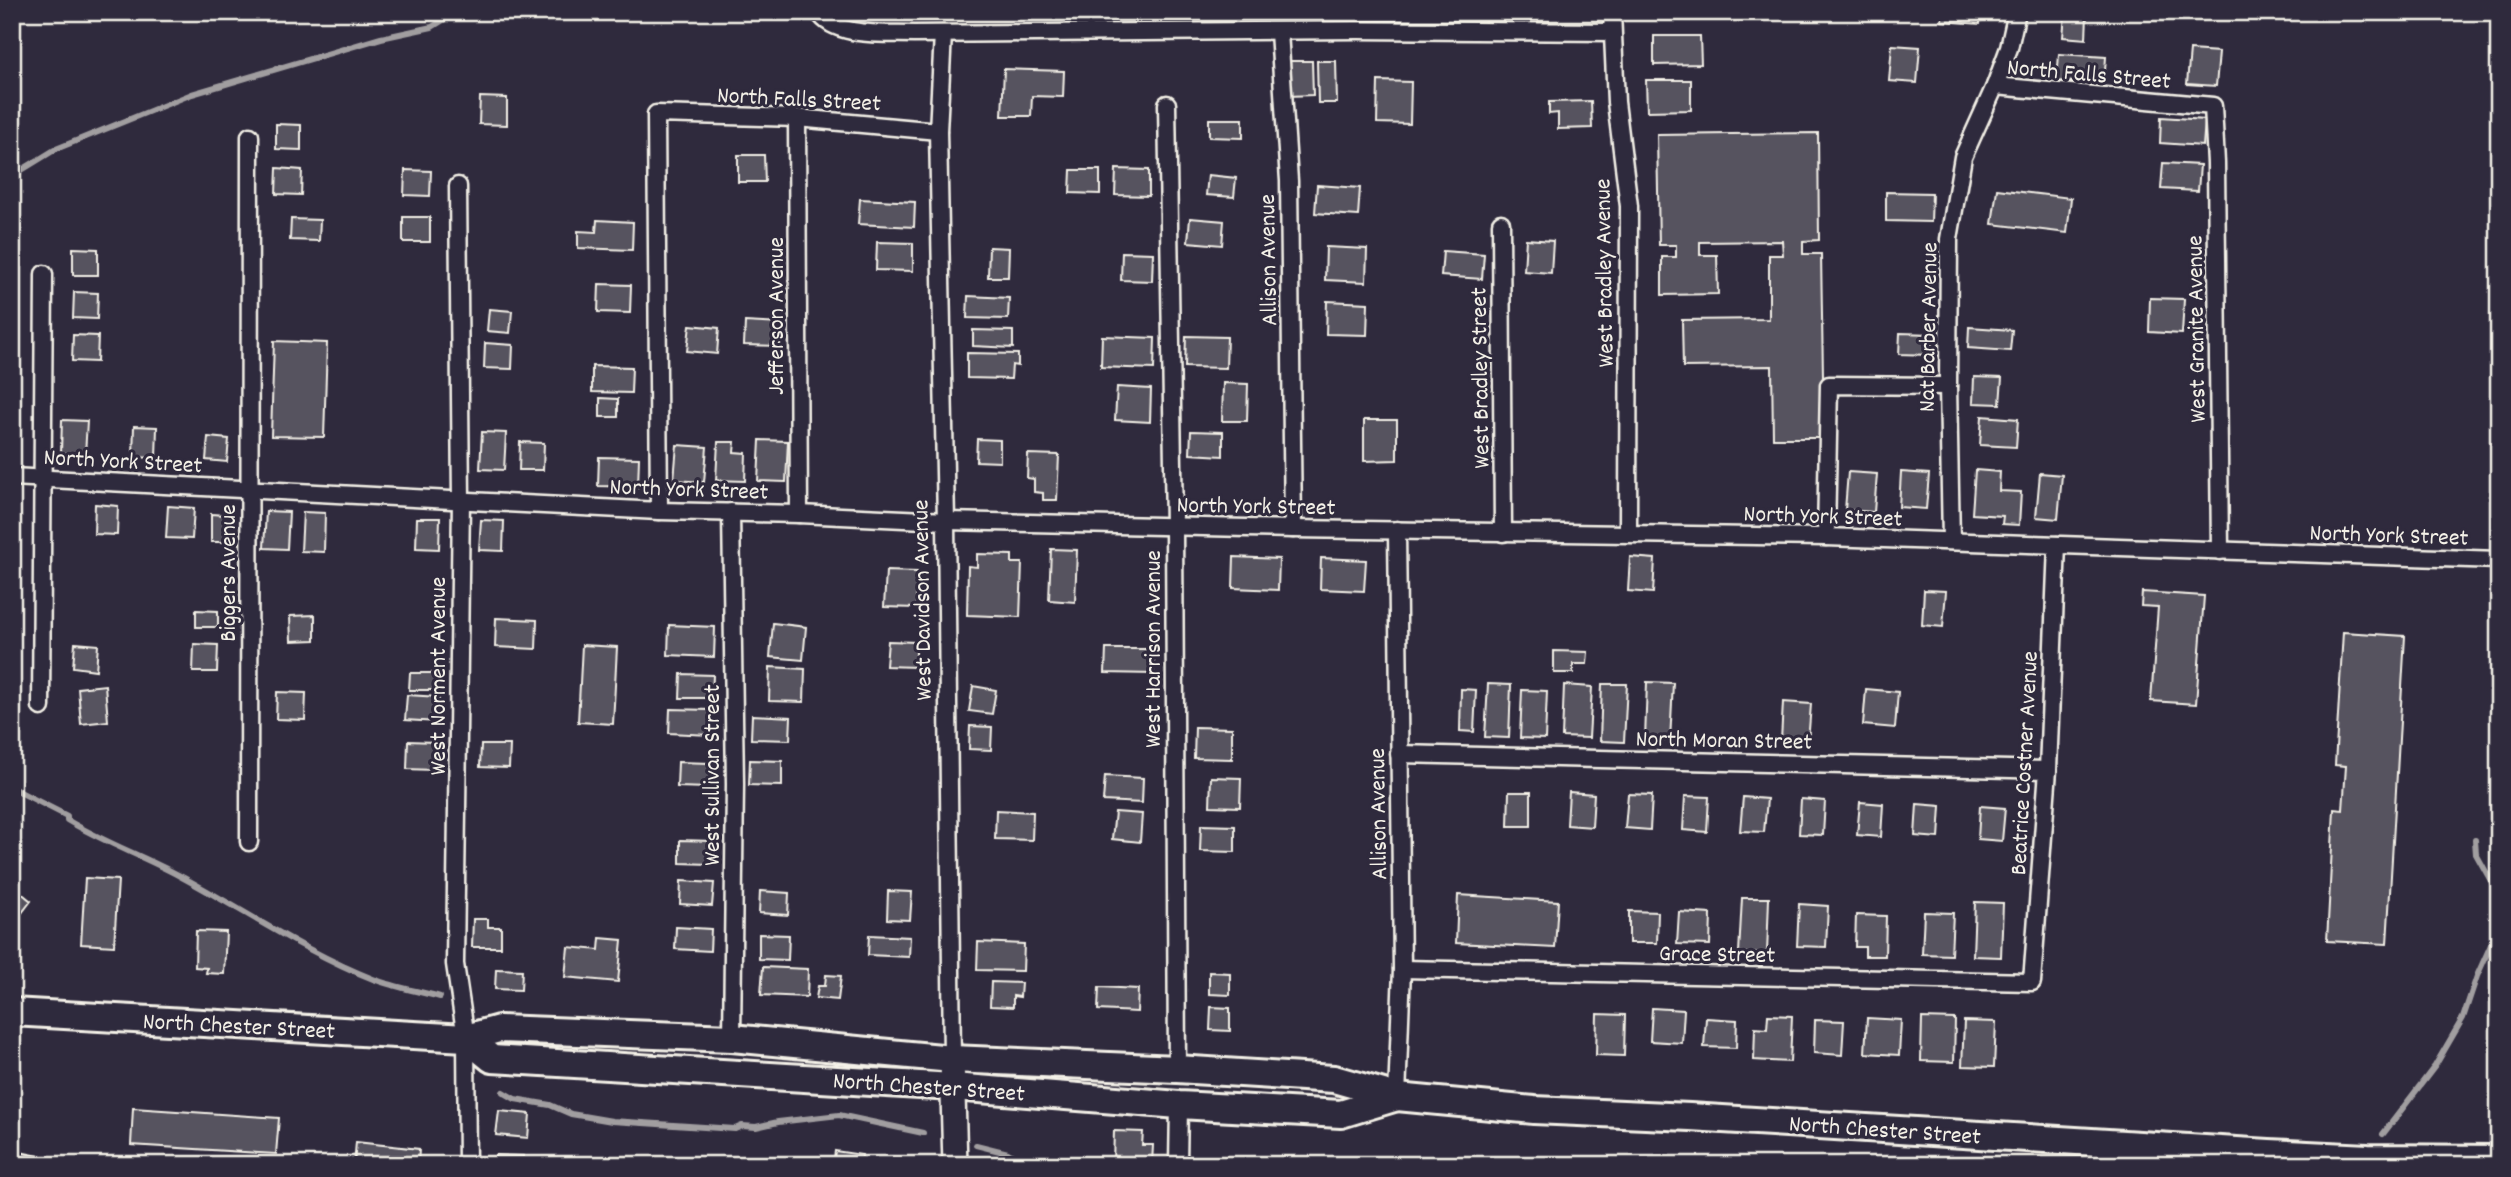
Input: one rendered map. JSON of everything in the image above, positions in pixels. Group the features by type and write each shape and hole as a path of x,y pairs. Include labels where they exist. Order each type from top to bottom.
{"main road":[{"name":"North Chester Street","path":"12,1012 466,1038 499,1028 732,1038 952,1059 1334,1079 1397,1097 1534,1110 1697,1117 2368,1158 2499,1158"},
{"name":"North Chester Street","path":"466,1038 492,1059 953,1087 1179,1105 1340,1114 1397,1097"}],"street":[{"path":"820,12 832,26 848,30 943,34 1357,30 1612,32"},
{"path":"1357,12 1357,30"},
{"name":"West Bradley Avenue","path":"1612,12 1616,102 1629,206 1628,533"},
{"path":"1995,86 2009,48 2017,12"},
{"name":"Allison Avenue","path":"1279,32 1289,181 1293,529"},
{"name":"West Davidson Avenue","path":"943,34 938,131 955,1165"},
{"name":"North Falls Street","path":"1981,117 1995,86 2213,106"},
{"name":"West Harrison Avenue","path":"1167,104 1174,526 1177,1069"},
{"name":"West Granite Avenue","path":"2213,106 2217,163 2220,551"},
{"name":"North Falls Street","path":"659,511 656,114 797,118 938,131"},
{"name":"Nat Barber Avenue","path":"1951,541 1949,240 1963,157 1981,117"},
{"name":"Jefferson Avenue","path":"797,118 799,514"},
{"name":"Biggers Avenue","path":"249,842 250,136"},
{"name":"West Norment Avenue","path":"458,186 461,500 455,964 466,1038 467,1165"},
{"name":"West Bradley Street","path":"1501,223 1503,533"},
{"path":"41,707 44,274"},
{"path":"1826,537 1829,385 1948,386"},
{"name":"North York Street","path":"12,477 659,511 946,521 1826,537 2499,560"},
{"name":"West Sullivan Street","path":"731,512 735,784 732,1038"},
{"name":"Allison Avenue","path":"1397,530 1402,969 1397,1097"},
{"name":"Beatrice Costner Avenue","path":"2032,982 2048,770 2057,545"},
{"name":"North Moran Street","path":"1399,754 2048,770"},
{"name":"Grace Street","path":"1402,969 2032,982"},
{"path":"1178,1165 1179,1105"},
{"path":"12,1160 36,1165"}],"building":[{"path":"1942,12 1981,12 1980,24 1942,21"},
{"path":"2065,14 2087,15 2086,39 2063,37"},
{"path":"1654,36 1700,36 1701,64 1654,65"},
{"path":"1892,45 1920,47 1917,83 1889,81"},
{"path":"2190,50 2219,52 2216,86 2187,84"},
{"path":"2059,54 2106,57 2104,84 2057,81"},
{"path":"1288,61 1312,61 1313,95 1289,96"},
{"path":"1317,61 1336,61 1337,103 1318,103"},
{"path":"1004,69 1064,71 1063,97 1032,96 1031,116 1002,116"},
{"path":"1646,80 1691,80 1691,110 1647,111"},
{"path":"1378,81 1411,82 1410,124 1377,123"},
{"path":"480,97 507,98 507,125 479,124"},
{"path":"1591,101 1592,128 1558,129 1558,113 1549,114 1549,102"},
{"path":"2161,117 2205,120 2203,146 2160,143"},
{"path":"1209,119 1243,119 1243,138 1209,137"},
{"path":"276,124 301,125 301,150 276,149"},
{"path":"1818,133 1819,240 1803,241 1803,254 1821,254 1824,438 1773,438 1772,366 1683,367 1682,320 1769,319 1769,255 1783,255 1782,241 1700,242 1700,255 1717,255 1718,294 1662,295 1662,257 1676,257 1676,245 1659,245 1657,135"},
{"path":"738,155 764,155 765,182 738,182"},
{"path":"2163,163 2200,165 2198,191 2161,189"},
{"path":"277,168 302,170 301,195 276,194"},
{"path":"1116,169 1149,170 1149,196 1115,195"},
{"path":"405,170 431,171 430,196 404,195"},
{"path":"1071,170 1100,170 1100,194 1070,193"},
{"path":"1208,175 1236,178 1234,197 1206,195"},
{"path":"1317,185 1360,188 1358,216 1315,213"},
{"path":"1997,189 2071,198 2067,233 1992,224"},
{"path":"1886,192 1932,193 1931,222 1886,221"},
{"path":"860,199 915,202 914,227 858,224"},
{"path":"403,217 430,217 430,242 403,242"},
{"path":"1190,218 1224,221 1222,245 1188,242"},
{"path":"291,219 320,220 319,241 290,240"},
{"path":"597,220 633,222 632,250 578,248 578,231 596,232"},
{"path":"1526,239 1553,241 1551,273 1524,271"},
{"path":"877,242 913,243 913,271 876,270"},
{"path":"989,247 1009,248 1008,277 988,277"},
{"path":"1326,247 1367,249 1366,282 1325,280"},
{"path":"73,248 98,249 98,275 73,275"},
{"path":"1443,251 1484,254 1482,279 1441,276"},
{"path":"1122,252 1153,253 1152,281 1121,280"},
{"path":"599,284 631,285 630,313 598,312"},
{"path":"74,292 98,293 97,319 73,318"},
{"path":"968,296 1009,298 1008,319 967,318"},
{"path":"2150,298 2184,299 2182,334 2149,332"},
{"path":"1327,301 1368,303 1367,335 1326,334"},
{"path":"489,309 512,311 510,333 487,331"},
{"path":"745,322 781,324 780,346 744,345"},
{"path":"690,325 719,328 717,354 687,351"},
{"path":"1969,327 2012,330 2010,351 1968,348"},
{"path":"973,330 1013,331 1013,348 973,346"},
{"path":"1900,333 1932,334 1931,355 1899,354"},
{"path":"73,335 98,336 97,362 72,361"},
{"path":"1102,336 1155,338 1154,369 1101,367"},
{"path":"1186,336 1227,337 1226,368 1185,367"},
{"path":"274,341 327,343 324,437 271,436"},
{"path":"485,343 513,345 512,369 484,368"},
{"path":"967,353 1018,354 1018,366 1012,365 1011,379 967,378"},
{"path":"592,366 632,367 631,393 592,392"},
{"path":"1974,377 2002,378 2000,404 1973,403"},
{"path":"1223,383 1248,384 1247,421 1222,421"},
{"path":"1117,387 1151,389 1150,422 1115,420"},
{"path":"600,398 618,399 618,417 600,417"},
{"path":"1982,416 2018,419 2016,447 1980,445"},
{"path":"62,420 87,421 85,455 61,453"},
{"path":"1364,420 1397,420 1397,460 1364,461"},
{"path":"134,426 157,427 156,458 133,457"},
{"path":"1191,431 1223,432 1223,456 1190,454"},
{"path":"482,432 506,433 504,470 480,469"},
{"path":"208,437 229,439 227,462 206,460"},
{"path":"977,439 1000,440 1000,462 976,461"},
{"path":"760,440 788,441 786,482 758,481"},
{"path":"520,442 544,443 543,470 519,470"},
{"path":"718,442 735,442 734,452 746,453 745,481 716,480"},
{"path":"677,445 707,447 704,482 674,480"},
{"path":"1028,454 1059,455 1057,500 1043,500 1043,493 1034,492 1034,479 1027,478"},
{"path":"599,457 639,458 638,487 598,486"},
{"path":"1975,470 2000,472 1999,491 2021,492 2019,525 2002,524 2003,516 1972,514"},
{"path":"1848,472 1877,474 1874,512 1845,510"},
{"path":"1901,472 1929,474 1926,509 1899,507"},
{"path":"2040,473 2062,475 2058,519 2036,517"},
{"path":"95,504 118,506 117,535 94,534"},
{"path":"168,506 194,508 192,539 166,538"},
{"path":"266,511 289,512 287,549 264,548"},
{"path":"303,512 325,513 324,552 301,551"},
{"path":"211,514 225,515 225,542 211,542"},
{"path":"417,518 440,518 439,549 416,548"},
{"path":"481,520 504,521 503,551 479,550"},
{"path":"1051,549 1077,550 1075,602 1049,600"},
{"path":"977,554 1012,555 1012,563 1022,563 1020,617 967,615 968,566 977,567"},
{"path":"1234,557 1279,559 1278,590 1233,588"},
{"path":"1630,557 1655,559 1653,593 1628,591"},
{"path":"1321,558 1366,560 1364,591 1320,589"},
{"path":"886,571 917,572 916,608 884,607"},
{"path":"1924,590 1946,591 1943,627 1922,625"},
{"path":"2142,592 2204,596 2196,704 2151,701 2158,607 2141,606"},
{"path":"196,610 218,611 218,627 196,627"},
{"path":"315,615 315,640 291,641 290,616"},
{"path":"496,618 537,620 536,649 495,647"},
{"path":"773,623 806,627 803,660 770,657"},
{"path":"669,625 715,627 714,657 668,655"},
{"path":"2343,632 2405,636 2387,944 2327,941 2334,809 2343,810 2346,766 2335,765"},
{"path":"888,641 916,642 916,667 886,666"},
{"path":"75,643 98,645 96,670 73,667"},
{"path":"194,644 218,645 217,672 193,672"},
{"path":"582,645 617,647 613,724 578,722"},
{"path":"1106,649 1154,649 1154,674 1105,673"},
{"path":"1554,651 1588,652 1587,664 1573,664 1573,673 1554,673"},
{"path":"770,667 805,669 804,702 769,701"},
{"path":"410,673 437,673 437,690 409,690"},
{"path":"681,674 713,675 712,698 680,698"},
{"path":"1647,682 1673,683 1670,741 1645,740"},
{"path":"1488,684 1511,685 1509,738 1485,737"},
{"path":"1602,684 1627,684 1624,742 1600,741"},
{"path":"105,685 108,721 81,724 78,688"},
{"path":"1564,685 1592,687 1589,738 1562,737"},
{"path":"973,686 996,690 992,714 969,711"},
{"path":"1461,689 1476,690 1474,732 1460,731"},
{"path":"1866,689 1898,692 1895,728 1863,725"},
{"path":"1522,690 1547,691 1545,739 1520,738"},
{"path":"277,692 306,693 305,720 276,719"},
{"path":"407,695 439,697 438,722 405,720"},
{"path":"1783,702 1811,704 1808,743 1781,741"},
{"path":"670,709 711,710 710,735 669,733"},
{"path":"752,715 791,717 790,740 751,739"},
{"path":"970,726 992,727 991,750 969,749"},
{"path":"1195,727 1232,728 1232,759 1194,758"},
{"path":"408,741 434,742 433,770 407,769"},
{"path":"481,745 510,745 509,768 480,767"},
{"path":"750,760 782,761 782,786 749,785"},
{"path":"678,762 710,763 709,788 677,787"},
{"path":"1105,776 1143,778 1142,803 1103,801"},
{"path":"1211,777 1241,778 1240,807 1210,806"},
{"path":"1509,792 1531,792 1531,826 1508,826"},
{"path":"1569,792 1594,794 1592,827 1567,825"},
{"path":"1628,794 1652,795 1650,830 1625,828"},
{"path":"1685,796 1709,797 1707,832 1683,830"},
{"path":"1743,797 1767,799 1764,832 1740,831"},
{"path":"1801,799 1825,801 1823,835 1799,834"},
{"path":"1860,802 1883,804 1881,837 1857,835"},
{"path":"1917,804 1941,806 1939,838 1915,836"},
{"path":"1980,806 2005,808 2002,841 1978,839"},
{"path":"996,810 1033,812 1032,840 995,839"},
{"path":"1115,812 1142,814 1140,842 1112,839"},
{"path":"1201,825 1235,826 1235,852 1200,851"},
{"path":"680,840 711,841 710,864 680,863"},
{"path":"85,878 118,880 114,946 81,944"},
{"path":"681,881 714,883 712,906 680,904"},
{"path":"14,887 31,901 21,914 12,906"},
{"path":"760,891 789,893 788,915 759,913"},
{"path":"888,891 912,892 910,920 887,919"},
{"path":"1458,895 1558,901 1555,948 1456,943"},
{"path":"1742,898 1769,898 1767,954 1739,953"},
{"path":"1975,902 2003,903 2001,957 1973,956"},
{"path":"1799,904 1828,906 1826,947 1797,946"},
{"path":"1629,911 1658,912 1657,943 1629,943"},
{"path":"1679,912 1711,914 1710,945 1677,944"},
{"path":"1924,912 1953,913 1951,955 1922,954"},
{"path":"1856,915 1886,916 1885,956 1865,956 1865,947 1855,947"},
{"path":"473,919 488,919 488,927 501,927 501,947 472,947"},
{"path":"676,927 711,929 710,951 675,949"},
{"path":"196,931 226,932 224,974 206,973 207,968 195,967"},
{"path":"759,934 789,935 788,960 759,959"},
{"path":"869,935 910,937 909,957 868,955"},
{"path":"600,938 622,940 618,982 565,977 568,947 599,950"},
{"path":"978,942 1024,944 1023,971 977,970"},
{"path":"763,967 808,969 807,997 761,995"},
{"path":"496,969 522,970 521,990 495,989"},
{"path":"1209,972 1230,973 1230,995 1209,994"},
{"path":"826,975 841,976 838,1000 816,998 818,986 825,986"},
{"path":"991,982 1021,983 1020,997 1013,996 1013,1007 990,1006"},
{"path":"1099,987 1138,989 1137,1012 1098,1010"},
{"path":"1211,1007 1230,1008 1230,1031 1210,1030"},
{"path":"1652,1008 1684,1010 1682,1043 1650,1041"},
{"path":"1597,1014 1625,1015 1624,1056 1596,1055"},
{"path":"1768,1015 1792,1016 1790,1062 1754,1060 1755,1028 1767,1029"},
{"path":"1706,1018 1737,1020 1736,1048 1704,1047"},
{"path":"1867,1018 1901,1020 1899,1055 1865,1053"},
{"path":"1922,1018 1955,1019 1954,1062 1921,1061"},
{"path":"1815,1020 1844,1021 1842,1055 1814,1053"},
{"path":"1964,1021 1996,1022 1994,1067 1962,1066"},
{"path":"133,1108 279,1118 276,1154 131,1145"},
{"path":"499,1111 530,1114 528,1138 496,1135"},
{"path":"1114,1131 1143,1132 1142,1145 1153,1145 1152,1164 1113,1163"},
{"path":"356,1142 419,1149 418,1165 354,1165"},
{"path":"835,1151 862,1155 861,1165 833,1165"},
{"path":"495,1155 523,1156 523,1165 495,1165"}],"waterway":[{"path":"12,176 56,149 192,94 381,38 432,27 456,12"},
{"path":"12,788 67,816 67,820 95,835 180,876 324,957 381,982 440,997"},
{"path":"2475,840 2476,854 2499,895"},
{"path":"2383,1134 2435,1066 2463,1018 2477,976 2499,927"},
{"path":"503,1092 515,1099 550,1105 571,1114 612,1121 735,1129 839,1115 923,1133"},
{"path":"976,1145 1008,1153 1027,1165"}]}
